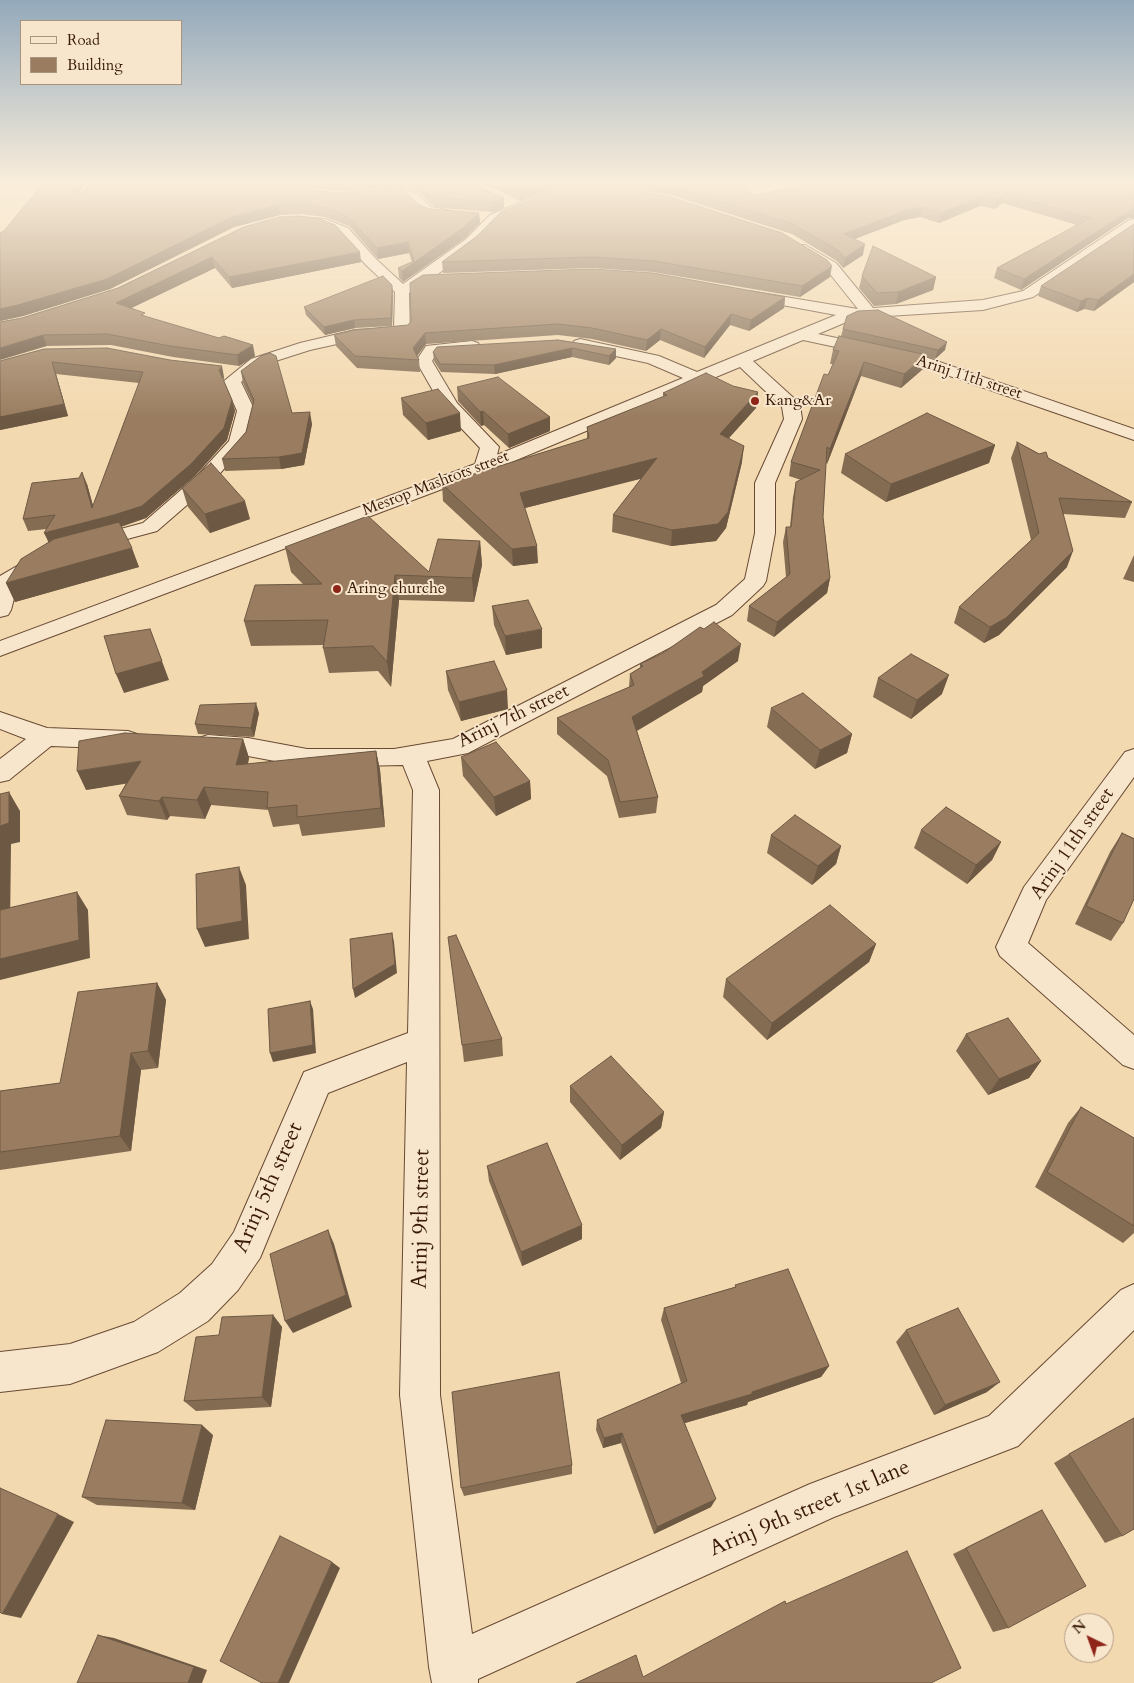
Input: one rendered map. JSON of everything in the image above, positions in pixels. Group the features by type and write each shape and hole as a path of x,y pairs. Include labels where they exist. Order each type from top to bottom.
{"street":[{"path":"73,548 150,528 203,481 238,442 246,411 232,381 258,362 306,346 354,336 402,332 402,291 370,261"},
{"path":"402,291 422,280 447,261"},
{"path":"822,261 831,266 861,313"},
{"path":"738,293 861,313 984,305 1028,294 1079,261"},
{"path":"422,280 451,279"},
{"name":"Mesrop Mashtots street","path":"0,649 483,468 800,335 861,313"},
{"name":"Arinj 11th street","path":"800,335 919,360 1132,433"},
{"path":"567,343 592,346 653,359 698,379"},
{"path":"483,468 490,447 450,406 424,361 432,349 486,345"},
{"name":"Arinj 7th street","path":"190,743 248,747 307,758 394,758 459,747 724,610 755,581 764,533 765,484 793,419 791,405 742,360"},
{"path":"217,370 243,373"},
{"path":"1,601 8,580 54,552"},
{"path":"0,720 45,737 151,741"},
{"path":"0,773 45,737"},
{"name":"Arinj 9th street","path":"411,755 426,790 420,1396 454,1675"},
{"name":"Arinj 11th street","path":"1134,758 1034,895 1011,947 1134,1055"},
{"name":"Arinj 5th street","path":"0,1372 70,1364 144,1338 194,1306 225,1278 247,1245 316,1083 424,1042"},
{"name":"Arinj 9th street 1st lane","path":"454,1675 826,1499 1003,1431 1134,1304"}],"building":[{"path":"0,261 144,261 107,279 0,309"},
{"path":"175,261 205,261 116,303 145,313 141,315 219,338 224,336 253,345 237,355 170,346 107,334 43,335 0,348 0,322 22,318 118,288"},
{"path":"215,261 315,261 229,277"},
{"path":"417,261 402,271 398,268"},
{"path":"444,261 486,261 442,262"},
{"path":"647,261 827,261 832,266 802,286"},
{"path":"868,261 903,261 936,277 898,292 877,293 862,276"},
{"path":"1011,261 1053,261 1024,279 997,268"},
{"path":"1079,261 1134,261 1134,274 1098,300 1088,298 1081,301 1041,286"},
{"path":"592,269 653,273 785,297 751,320 731,314 705,347 661,329 647,340 592,328 558,324 425,333 413,348 419,360 355,356 334,335 354,330 408,325 411,321 410,283 423,275"},
{"path":"383,276 392,285 391,318 354,320 324,327 304,307"},
{"path":"878,310 947,342 938,350 843,329 847,316 858,311"},
{"path":"839,336 927,355 904,374 864,362 830,449 827,447 823,517 830,578 777,622 749,606 790,574 786,527 791,527 796,482 820,470 791,462 824,374 828,375 839,351 833,350"},
{"path":"558,340 616,349 609,356 572,348 494,365 440,364 433,352 437,347"},
{"path":"107,348 170,360 222,366 219,370 232,400 224,428 191,464 142,506 44,533 55,515 23,519 32,483 79,478 82,472 92,508 143,372 52,362 64,404 0,417 0,361 44,349"},
{"path":"270,353 276,356 292,413 310,412 302,453 279,457 222,459 246,432 254,400 241,371 261,356"},
{"path":"706,373 733,386 758,392 720,434 744,446 728,512 718,524 672,530 613,515 657,458 520,493 537,546 512,549 442,484 589,438 587,427 667,395 663,393"},
{"path":"498,377 550,417 508,434 483,411 480,412 457,387"},
{"path":"438,389 460,413 426,423 401,398"},
{"path":"927,413 995,445 891,484 845,454"},
{"path":"1017,442 1039,454 1046,452 1048,458 1132,502 1059,498 1073,551 1006,618 990,627 959,607 1039,533"},
{"path":"211,463 245,501 205,514 182,488"},
{"path":"368,516 429,572 438,539 480,541 472,578 395,575 387,662 373,646 323,648 328,620 244,621 255,585 322,584 285,547"},
{"path":"119,522 132,548 6,583 21,559 54,539"},
{"path":"528,600 542,629 505,636 492,606"},
{"path":"714,622 741,644 702,672 704,676 632,717 658,797 620,802 608,760 557,718 634,685 630,674 643,666 640,664 663,653 700,627 704,629"},
{"path":"150,629 162,661 116,674 104,636"},
{"path":"911,654 949,675 917,700 878,678"},
{"path":"494,661 507,690 459,702 446,671"},
{"path":"803,693 852,734 820,750 771,708"},
{"path":"256,703 251,728 195,724 200,705"},
{"path":"125,733 243,739 236,765 376,751 381,808 297,817 297,805 267,808 268,792 204,787 197,800 162,797 159,801 119,796 141,761 77,771 79,741"},
{"path":"496,742 530,781 494,797 461,757"},
{"path":"9,792 9,823 0,826 0,794"},
{"path":"946,807 1001,842 976,865 921,830"},
{"path":"795,815 841,846 818,866 771,835"},
{"path":"1122,833 1134,839 1134,899 1123,923 1086,906"},
{"path":"239,867 242,921 197,929 196,874"},
{"path":"77,892 79,940 0,959 0,910"},
{"path":"830,905 876,944 772,1023 726,979"},
{"path":"392,933 395,964 353,989 350,939"},
{"path":"456,935 502,1039 462,1045 448,937"},
{"path":"157,983 148,1051 131,1053 120,1136 0,1152 0,1091 60,1083 78,992"},
{"path":"310,1001 313,1045 270,1053 268,1009"},
{"path":"1008,1018 1041,1061 999,1079 966,1034"},
{"path":"611,1056 664,1112 622,1145 570,1086"},
{"path":"1081,1107 1134,1138 1134,1226 1047,1172"},
{"path":"547,1143 582,1225 521,1252 487,1166"},
{"path":"328,1230 346,1295 285,1321 270,1254"},
{"path":"788,1269 829,1366 752,1392 752,1394 681,1415 716,1499 657,1527 622,1433 604,1438 597,1420 687,1381 664,1308 736,1287 735,1285"},
{"path":"958,1308 1000,1382 945,1405 906,1330"},
{"path":"273,1315 262,1397 184,1401 196,1337 219,1335 222,1317"},
{"path":"559,1372 572,1465 461,1488 452,1392"},
{"path":"1134,1418 1134,1529 1122,1536 1069,1454"},
{"path":"106,1420 202,1425 182,1503 82,1497"},
{"path":"0,1488 58,1514 2,1614 0,1612"},
{"path":"1042,1510 1086,1586 1008,1628 966,1548"},
{"path":"280,1536 332,1562 278,1683 262,1683 220,1661"},
{"path":"907,1551 961,1668 931,1683 576,1683 636,1655 643,1677 785,1601 786,1604"},
{"path":"98,1635 194,1667 188,1683 77,1683"}],"place":[{"name":"Kang&Ar","path":"755,401"},
{"name":"Aring churche","path":"337,589"}]}
